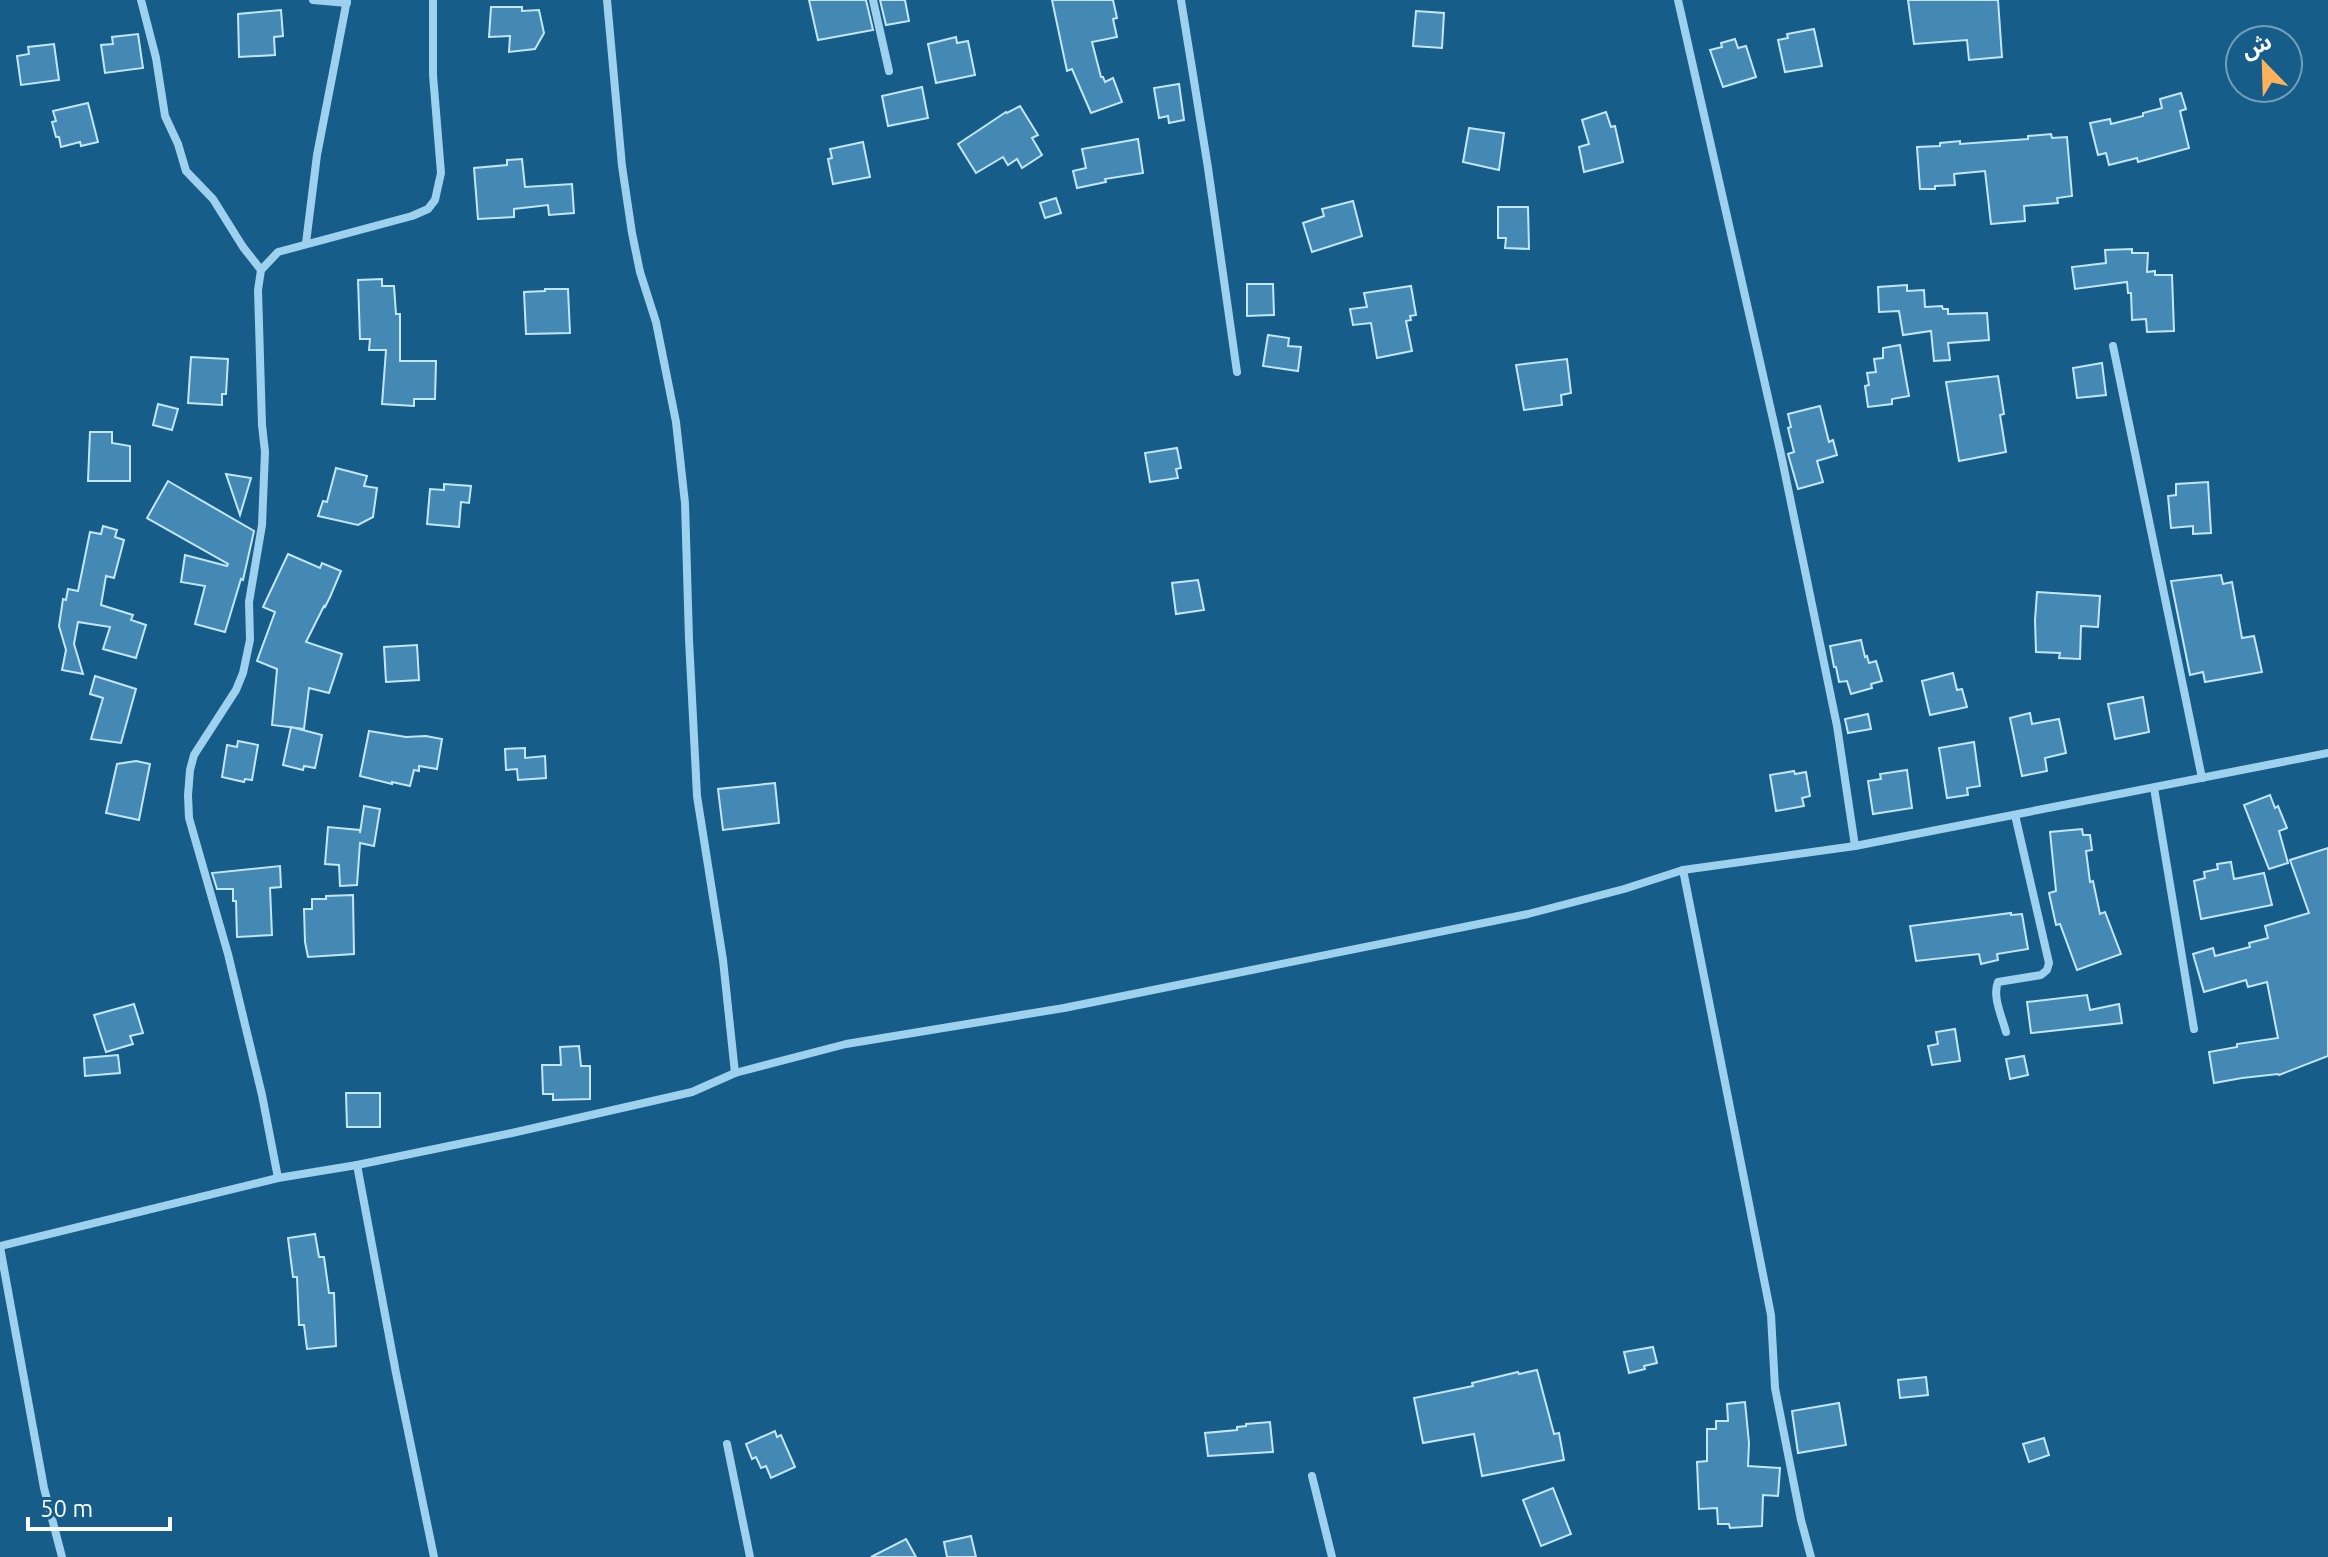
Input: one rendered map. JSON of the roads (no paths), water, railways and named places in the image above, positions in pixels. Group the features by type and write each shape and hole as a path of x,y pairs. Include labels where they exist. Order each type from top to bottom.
{"street":[{"path":"141,0 156,58 165,116 186,171 213,199 261,270"},
{"path":"306,243 317,155 347,2 313,0"},
{"path":"278,1178 262,1095 228,954 189,818 190,770 194,755 236,690 250,640 249,602 262,525 265,452 258,290 261,270 278,252 412,216 428,209 435,200 441,173 433,75 433,0"},
{"path":"607,0 622,166 632,233 640,272 656,322 676,422 685,503 697,796 723,960 735,1073"},
{"path":"873,0 889,71"},
{"path":"1181,0 1237,372"},
{"path":"1678,0 1782,459 1837,726 1855,846"},
{"path":"2113,346 2202,778"},
{"path":"62,1557 44,1488 0,1247 278,1178 512,1133 692,1092 735,1073 846,1044 1064,1008 1528,914 1683,870 1855,846 2328,753"},
{"path":"2154,788 2194,1029"},
{"path":"2006,1032 1995,986 1998,982 2041,975 2049,963 2015,815"},
{"path":"1683,870 1771,1315 1775,1388 1811,1557"},
{"path":"357,1165 434,1557"},
{"path":"727,1444 750,1557"},
{"path":"1312,1476 1332,1557"}]}
